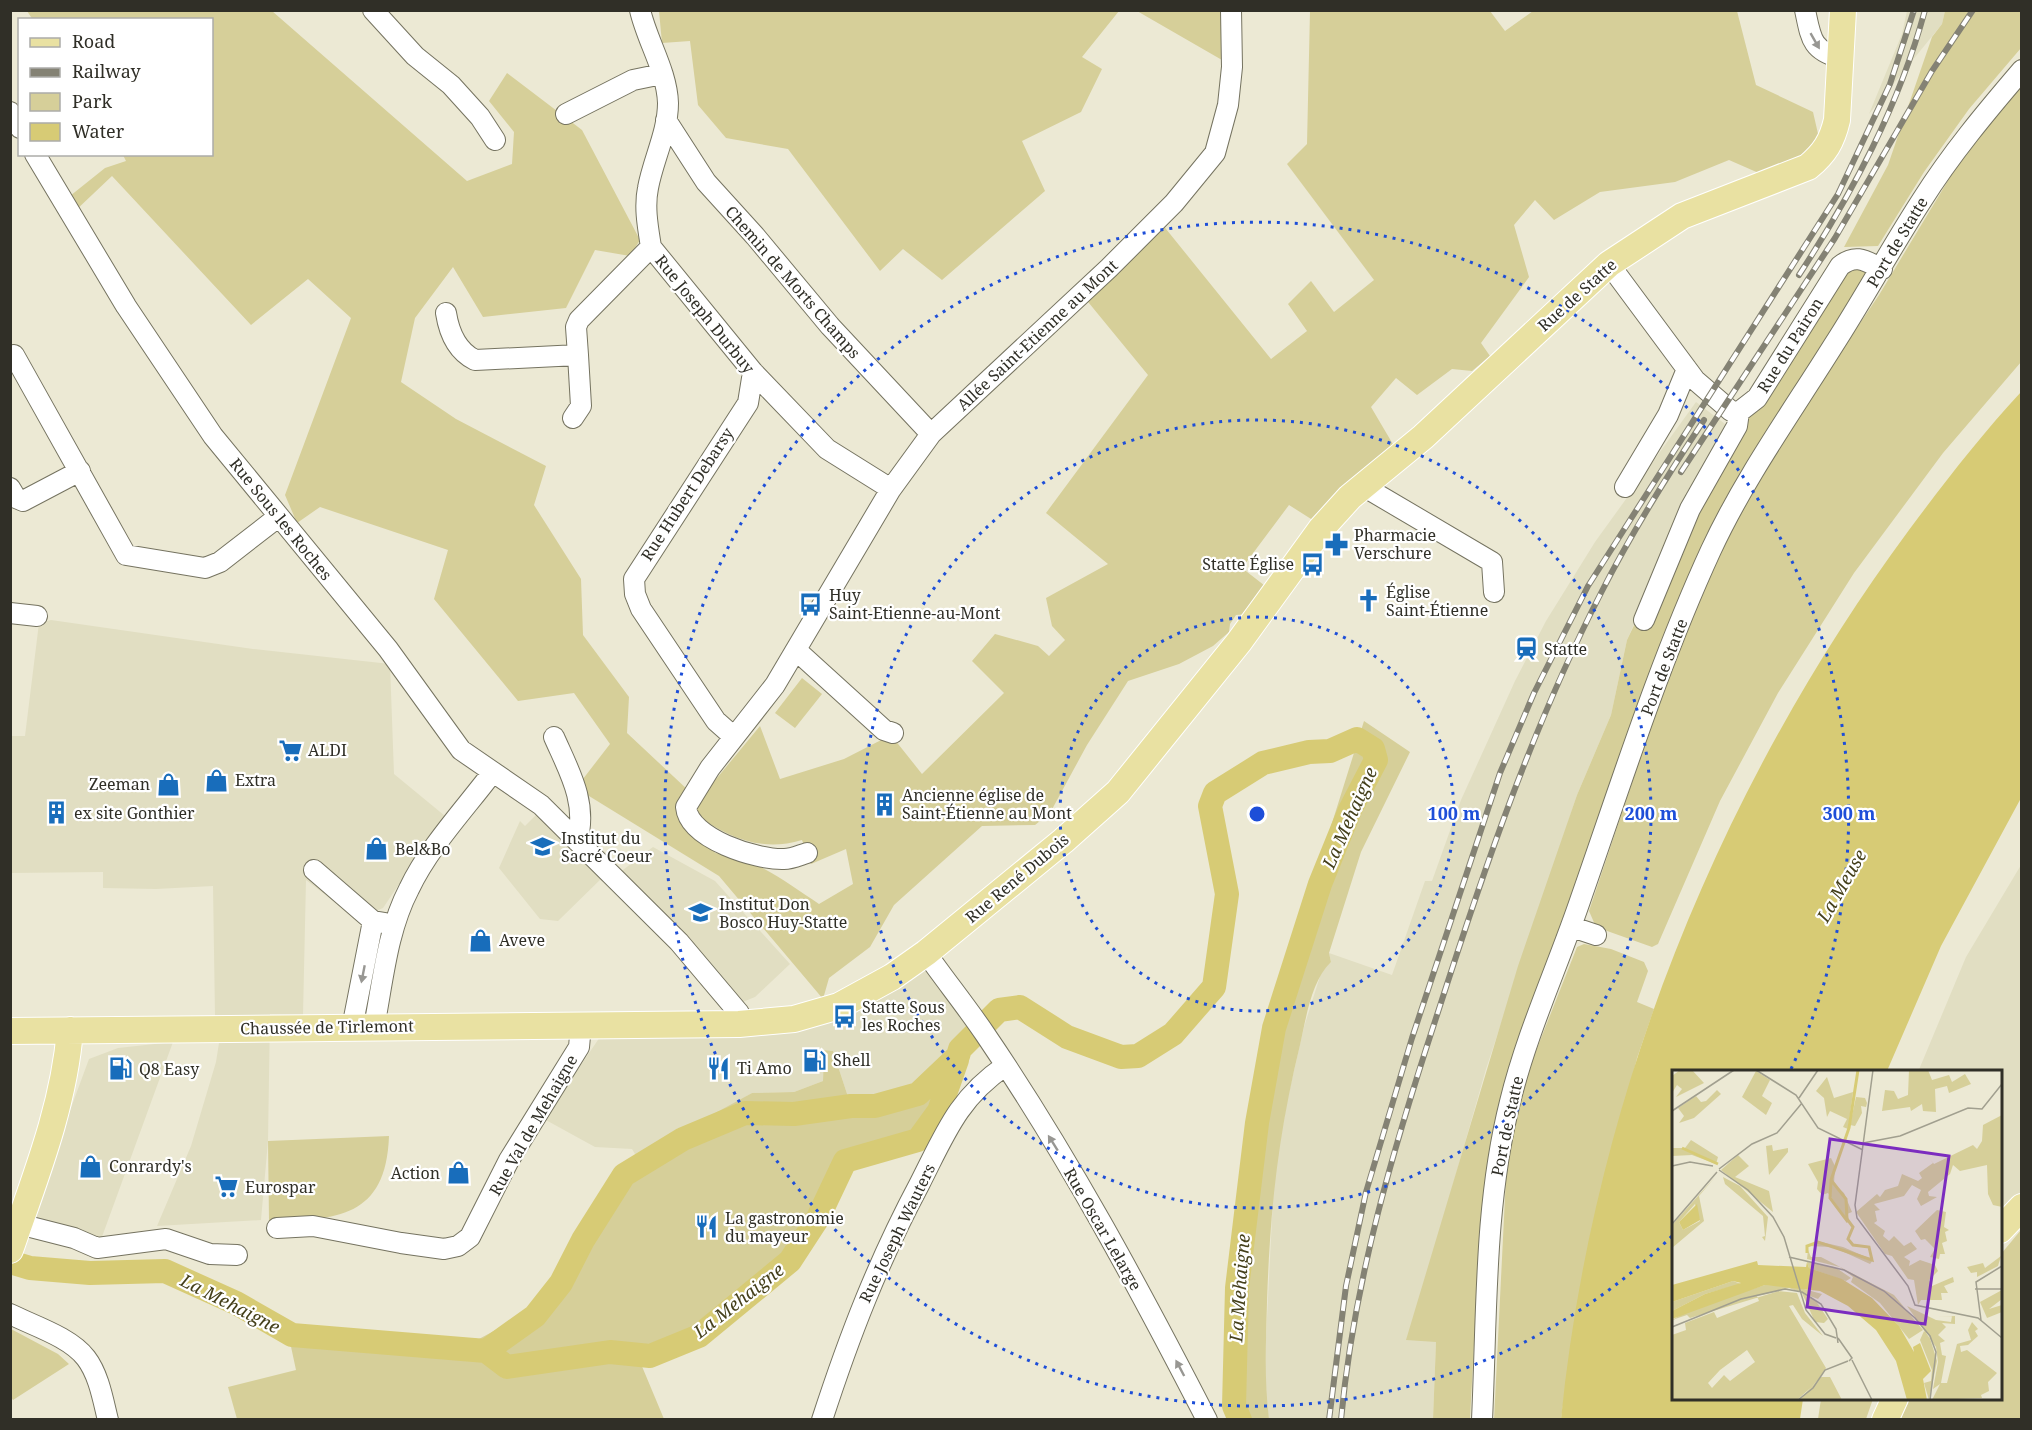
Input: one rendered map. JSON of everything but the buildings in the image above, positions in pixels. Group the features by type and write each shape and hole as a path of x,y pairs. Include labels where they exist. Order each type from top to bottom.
{"main road":[{"path":"1840,57 1843,10"},
{"name":"Rue de Statte","path":"1363,486 1423,437 1609,264 1682,216 1808,167 1824,154 1833,137 1837,120 1840,57"},
{"name":"Rue René Dubois","path":"644,1025 739,1024 794,1019 823,1011 866,993 926,953 1063,841 1118,792 1239,642 1321,528 1363,486"},
{"name":"Chaussée de Tirlemont","path":"10,1031 644,1025"},
{"path":"10,1250 48,1140 62,1089 70,1030"},
{"path":"2002,1229 2022,1207"},
{"path":"1885,1419 1894,1400"}],"street":[{"path":"373,10 415,56 451,86 480,117 495,140"},
{"name":"Rue Joseph Durbuy","path":"640,10 662,74 668,102 666,120 647,189 647,223 651,247 753,372 827,449 891,489"},
{"name":"Allée Saint-Etienne au Mont","path":"807,853 787,860 760,857 732,848 689,820 686,807 689,799 775,685 797,651 815,613 891,489 931,434 1125,252 1174,203 1215,153 1228,105 1232,68 1231,10"},
{"path":"1805,10 1810,36 1816,47 1823,53 1840,57"},
{"name":"Port de Statte","path":"1482,1419 1491,1227 1498,1159 1509,1102 1526,1045 1572,927 1668,651 1713,545 1761,461 1882,269 1923,198 1977,123 2022,70"},
{"path":"566,114 633,80 662,74"},
{"path":"10,112 18,125"},
{"name":"Chemin de Morts Champs","path":"666,120 706,182 755,236 830,326 931,434"},
{"name":"Rue Sous les Roches","path":"36,156 126,306 213,436 388,650 461,750 541,805 680,942 739,1013 739,1024"},
{"path":"573,418 581,406 576,327 579,320 651,247"},
{"name":"Rue du Pairon","path":"1738,412 1757,398 1840,266 1849,258 1863,259 1882,269"},
{"path":"1609,264 1695,380 1731,411 1738,412 1737,426 1690,509 1644,620"},
{"path":"446,313 450,332 464,352 475,360 578,355"},
{"path":"14,355 126,555 205,568 220,562 278,517"},
{"path":"1625,487 1668,415 1687,369"},
{"name":"Rue Hubert Debarsy","path":"734,737 716,721 641,609 635,594 634,579 748,403 753,372"},
{"path":"748,403 782,402"},
{"path":"10,488 16,498 23,501 80,471"},
{"path":"1363,486 1492,562 1494,592"},
{"path":"10,613 37,616"},
{"path":"797,651 884,730 893,733"},
{"path":"554,737 576,788 581,807 581,826 577,841"},
{"path":"363,1027 394,925 409,889 425,862 492,773"},
{"path":"314,870 373,921 394,925"},
{"path":"363,1027 373,921"},
{"path":"1572,927 1596,935"},
{"name":"Rue Oscar Lelarge","path":"926,953 1005,1066 1128,1271 1207,1419"},
{"name":"Rue Val de Mehaigne","path":"277,1228 313,1226 400,1243 444,1249 458,1246 470,1237 509,1160 579,1047 581,1025"},
{"name":"Rue Joseph Wauters","path":"822,1419 851,1330 889,1242 958,1109 980,1083 1005,1066"},
{"path":"20,1224 74,1238 97,1248 166,1239 210,1254 237,1255"},
{"path":"10,1314 66,1342 86,1357 95,1374 108,1419"}],"shaded area":[{"path":"1907,11 1945,11 1942,24 1869,114 1902,34"},
{"path":"1696,402 1729,427 1681,519 1627,640 1611,715 1577,795 1486,1069 1433,1255 1436,1342 1433,1419 1269,1420 1265,1390 1266,1338 1274,1178 1287,1101 1304,1027 1322,970 1331,962 1329,953 1392,975 1425,881 1432,881 1461,800 1515,681 1546,621 1595,542"},
{"path":"51,620 253,649 390,664 394,774 445,816 383,908 357,919 306,880 303,1015 270,1014 268,1141 261,1220 157,1226 191,1146 216,1062 219,1043 215,1016 213,886 156,889 103,888 103,872 11,873 10,736 25,736 39,623"},
{"name":"Institut du Sacré Coeur","path":"542,809 604,876 558,921 540,919 499,868 520,821 525,826"},
{"name":"Institut Don Bosco Huy-Statte","path":"653,847 715,881 790,964 755,997 740,1003 619,873"},
{"path":"2021,865 2021,1194 2002,1215 2002,1070 1919,1070 1966,957"},
{"path":"930,958 972,1017 958,1056 918,1094 875,1106 851,1106 833,1051 824,1050 823,1081 794,1092 752,1093 638,1159 632,1149 595,1147 544,1119 600,1037 766,1031"},
{"path":"173,1042 99,1245 30,1219 89,1059 118,1048"}],"green space":[{"path":"659,10 1119,11 1082,57 1102,69 1081,112 1022,141 1045,191 942,280 903,249 880,271 788,149 726,138 698,105 690,41 662,43"},
{"path":"27,11 272,11 467,181 512,164 514,132 489,101 507,73 582,130 640,240 630,256 595,250 566,308 483,317 453,267 415,318 401,382 456,419 546,466 534,505 581,579 583,635 629,697 627,733 689,791 687,815 708,839 715,853 743,859 756,865 819,904 853,884 846,849 811,864 802,840 786,844 771,844 744,840 705,821 692,812 693,807 760,726 780,779 844,759 891,735 922,774 1004,693 972,661 995,634 1038,646 1049,656 1065,640 1052,626 1046,598 1108,564 1046,513 1148,375 1084,297 1162,224 1271,359 1307,331 1288,304 1311,281 1334,312 1374,280 1287,164 1307,144 1310,11 1490,11 1505,31 1533,11 1737,11 1756,85 1813,112 1819,138 1805,157 1761,174 1729,160 1675,182 1600,192 1554,220 1535,200 1514,225 1529,277 1481,343 1490,356 1472,371 1452,369 1417,395 1396,378 1371,407 1394,446 1352,484 1319,524 1289,505 1242,568 1269,589 1251,614 1236,615 1230,624 1229,632 1213,646 1179,664 1128,681 1087,745 1050,813 1035,825 982,826 894,905 870,947 829,978 823,999 719,876 576,788 610,744 574,693 518,701 434,599 448,550 320,507 297,523 285,495 351,318 308,279 251,325 112,176 74,212 65,200 105,168 126,161 124,156 213,156 213,18 32,18"},
{"path":"1137,11 1231,11 1232,57 1222,60"},
{"path":"1945,11 2021,11 2021,48 1969,109 1924,172 1878,246 1844,247 1888,165 1932,37 1942,24"},
{"path":"2021,82 2021,362 1943,453 1854,573 1778,693 1720,801 1658,944 1652,947 1596,927 1589,911 1670,669 1712,568 1749,496 1797,417 1879,295 1952,174"},
{"path":"1840,266 1882,269 1655,660 1518,1044 1480,1231 1470,1419 1433,1419 1436,1342 1406,1340 1518,966 1577,795 1611,715 1627,640 1690,509"},
{"path":"802,678 822,694 795,728 775,713"},
{"path":"1364,721 1410,752 1361,852 1329,953 1331,962 1319,979 1307,1012 1286,1110 1273,1204 1268,1268 1266,1346 1266,1390 1269,1419 1236,1419 1230,1405 1233,1287 1254,1095 1269,1024"},
{"path":"1584,944 1611,949 1644,962 1648,971 1637,1002 1654,1009 1637,1058 1578,1301 1561,1419 1494,1420 1507,1157 1519,1094 1577,947"},
{"path":"824,1050 833,1051 851,1106 875,1106 918,1094 958,1056 939,1111 918,1140 845,1161 845,1178 797,1263 695,1344 641,1364 664,1419 237,1419 228,1387 296,1370 290,1342 306,1326 479,1339 529,1312 559,1272 589,1212 614,1176 697,1123 752,1093 794,1092 823,1081"},
{"path":"389,1136 386,1163 379,1184 368,1199 353,1209 336,1215 316,1219 269,1221 268,1141"},
{"path":"2021,1230 2021,1419 1901,1419 1910,1400 2002,1400 2002,1253"},
{"path":"11,1329 58,1354 69,1364 13,1400 10,1396"},
{"path":"1821,1400 1873,1400 1866,1419 1818,1419"}],"water":[{"name":"La Meuse","path":"2021,392 2021,798 1941,946 1887,1070 1672,1070 1672,1400 1803,1400 1800,1419 1561,1419 1577,1300 1602,1182 1635,1066 1675,952 1723,841 1779,733 1841,629 1909,530 1977,442"}],"waterway":[{"name":"La Mehaigne","path":"10,1262 30,1268 90,1273 165,1271 236,1303 292,1335 486,1351 535,1316 561,1283 583,1240 624,1175 683,1139 745,1113 794,1114 851,1106 875,1106 918,1094 958,1056 960,1049 999,1010 1020,1007 1067,1037 1121,1057 1138,1056 1173,1034 1214,987 1227,894 1210,806 1215,793 1263,763 1309,752 1330,751 1357,739 1373,749 1376,760 1350,810 1320,884 1274,1028 1257,1123 1237,1288 1234,1406 1240,1420"},
{"name":"La Mehaigne","path":"486,1351 507,1367 610,1352 650,1356 699,1336 790,1261 818,1218 845,1161 918,1140 939,1111 957,1060"}],"railway":[{"path":"1329,1420 1346,1286 1366,1192 1412,1038 1500,773 1534,693 1588,586 1838,194 1890,84 1914,10"},
{"path":"1799,275 1856,180 1888,114 1925,10"},
{"path":"1681,472 1835,238 1932,71 1973,10"},
{"path":"1341,1420 1355,1316 1391,1163 1455,958 1511,798 1554,693 1613,569 1663,483 1704,420"}],"place":[{"name":"Pharmacie Verschure","path":"1336,544"},
{"name":"Statte Église","path":"1312,564"},
{"name":"Église Saint-Étienne","path":"1368,601"},
{"name":"Huy Saint-Etienne-au-Mont","path":"811,604"},
{"name":"Statte","path":"1526,649"},
{"name":"ALDI","path":"290,750"},
{"name":"Extra","path":"217,780"},
{"name":"Zeeman","path":"168,784"},
{"name":"Ancienne église de Saint-Étienne au Mont","path":"884,804"},
{"name":"ex site Gonthier","path":"56,813"},
{"name":"Institut du Sacré Coeur","path":"543,847"},
{"name":"Bel&Bo","path":"377,849"},
{"name":"Institut Don Bosco Huy-Statte","path":"701,913"},
{"name":"Aveve","path":"481,940"},
{"name":"Statte Sous les Roches","path":"844,1016"},
{"name":"Shell","path":"815,1060"},
{"name":"Ti Amo","path":"719,1068"},
{"name":"Q8 Easy","path":"121,1069"},
{"name":"Conrardy's","path":"91,1166"},
{"name":"Action","path":"458,1173"},
{"name":"Eurospar","path":"227,1187"},
{"name":"La gastronomie du mayeur","path":"707,1227"}]}
